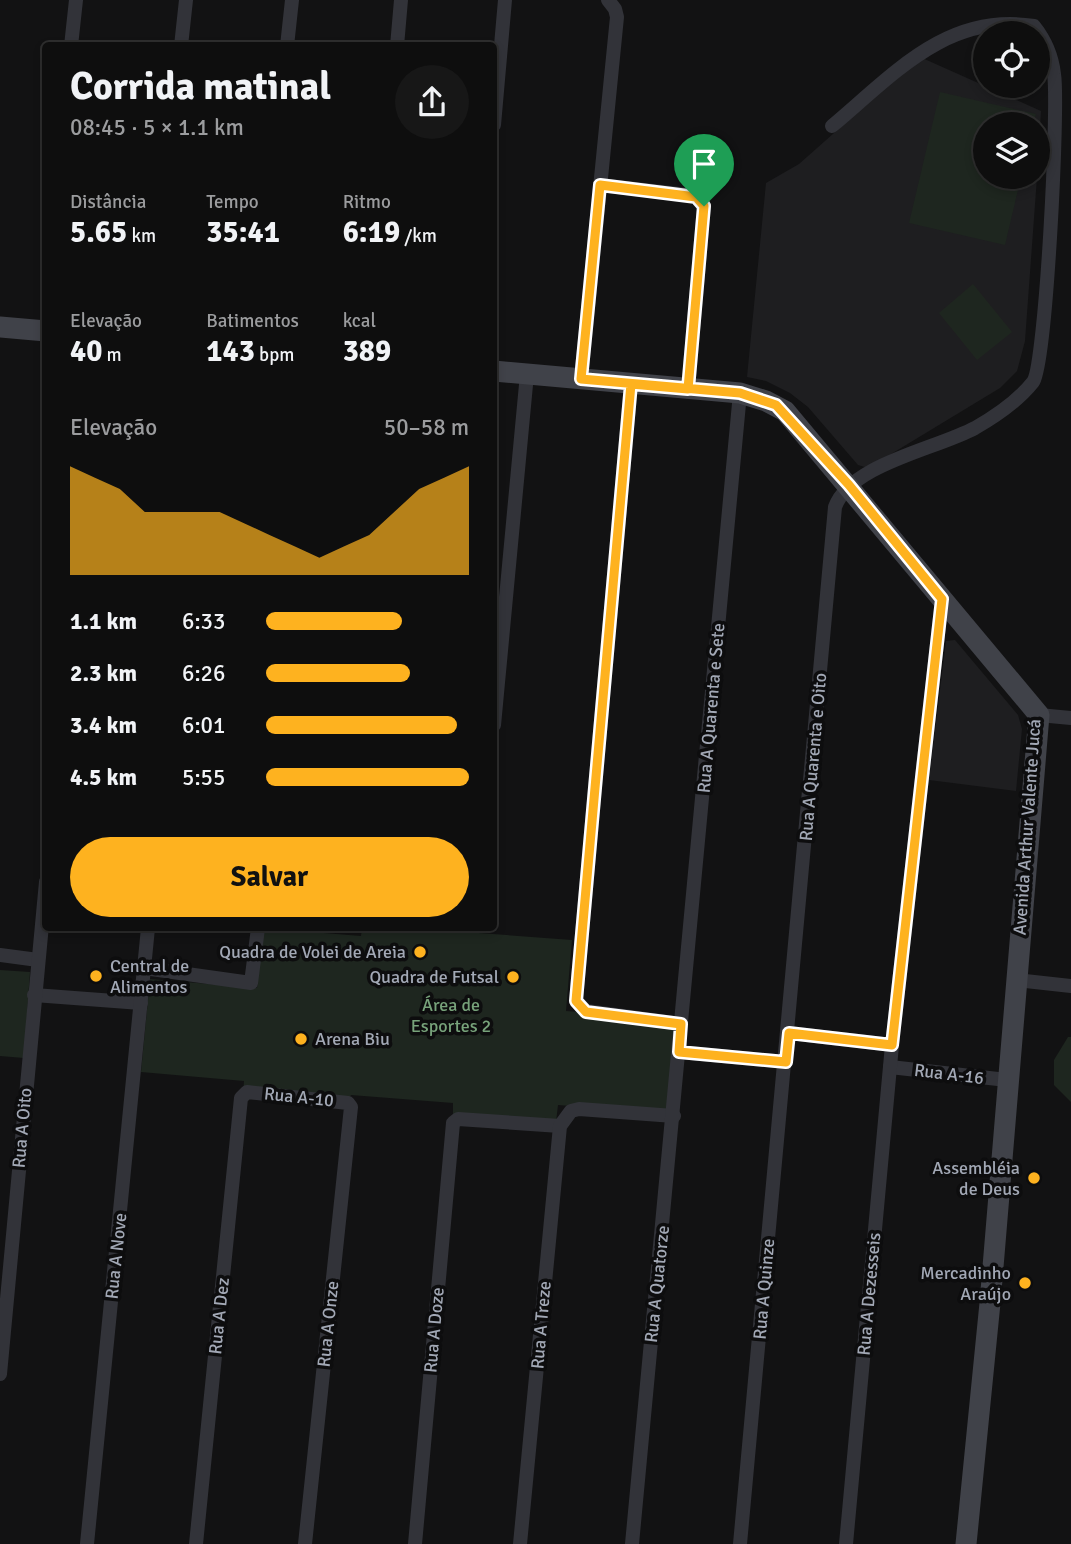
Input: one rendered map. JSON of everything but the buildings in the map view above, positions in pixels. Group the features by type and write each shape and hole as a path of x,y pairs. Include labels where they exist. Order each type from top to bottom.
{"street":[{"path":"71,42 76,0"},
{"path":"181,42 186,0"},
{"path":"287,42 292,0"},
{"path":"397,42 401,0"},
{"path":"497,91 505,0"},
{"path":"581,379 617,17 608,0"},
{"path":"832,126 927,46 968,31 1010,22 1034,26 1046,41 1055,76 1054,117 1044,332 1035,380 1009,406 974,428 868,473 849,485"},
{"path":"600,185 696,197 704,206 688,389"},
{"path":"0,327 42,326"},
{"name":"Avenida Arthur Valente Jucá","path":"497,371 740,393 766,401 785,411 1039,715 990,1303 966,1544"},
{"path":"497,693 527,374"},
{"path":"631,384 579,948 578,1006 586,1012 681,1024"},
{"name":"Rua A Quarenta e Sete","path":"681,1024 740,393"},
{"name":"Rua A Quarenta e Oito","path":"789,1033 835,507 839,495 849,485"},
{"name":"Rua A Dezesseis","path":"846,1544 892,1045 942,599"},
{"path":"1039,715 1071,718"},
{"name":"Rua A Oito","path":"0,1374 42,918"},
{"name":"Rua A Nove","path":"87,1544 148,931"},
{"path":"145,968 251,983 258,931"},
{"path":"0,956 37,963"},
{"path":"1016,980 1071,986"},
{"path":"34,995 141,1003"},
{"name":"Rua A Quatorze","path":"632,1544 681,1024"},
{"path":"789,1033 892,1045"},
{"name":"Rua A Quinze","path":"740,1544 789,1033"},
{"path":"679,1052 786,1062"},
{"name":"Rua A-16","path":"890,1067 1007,1080"},
{"name":"Rua A-10","path":"247,1092 350,1103"},
{"name":"Rua A Dez","path":"196,1544 241,1098 247,1092"},
{"name":"Rua A Onze","path":"305,1544 350,1103"},
{"path":"560,1126 572,1111 674,1116"},
{"name":"Rua A Doze","path":"415,1544 453,1123 458,1119 560,1126"},
{"name":"Rua A Treze","path":"520,1544 560,1126"}],"shaded area":[{"path":"920,57 973,81 973,98 1012,98 1041,111 973,112 973,189 1036,189 1025,341 1017,371 1000,388 868,468 858,465 808,407 790,393 766,381 747,377 766,183 799,164"},
{"path":"955,640 1018,715 1022,729 1016,791 929,780 946,641"}],"green space":[{"path":"940,92 1027,112 973,112 973,189 1018,189 1005,245 909,223"},
{"path":"973,284 1012,332 977,360 939,313"},
{"name":"Área de Esportes 2","path":"262,931 361,936 362,931 478,931 572,940 566,1011 679,1020 671,1114 558,1105 556,1122 453,1114 453,1103 351,1095 346,1104 243,1095 244,1081 141,1072 150,979 257,988"},
{"path":"0,970 30,972 24,1058 0,1056"},
{"path":"1068,1037 1071,1037 1071,1102 1054,1085 1054,1060"}],"place":[{"name":"Quadra de Volei de Areia","path":"420,952"},
{"name":"Central de Alimentos","path":"96,976"},
{"name":"Quadra de Futsal","path":"513,977"},
{"name":"Arena Biu","path":"301,1039"},
{"name":"Assembléia de Deus","path":"1034,1178"},
{"name":"Mercadinho Araújo","path":"1025,1283"}],"route":[{"path":"704,206 688,389 631,384 576,1001 581,1010 586,1012 681,1024 679,1052 786,1062 789,1033 892,1045 942,599 849,485 785,411 776,405 740,393 688,389 581,379 600,185 696,197 700,198 704,206"}]}
